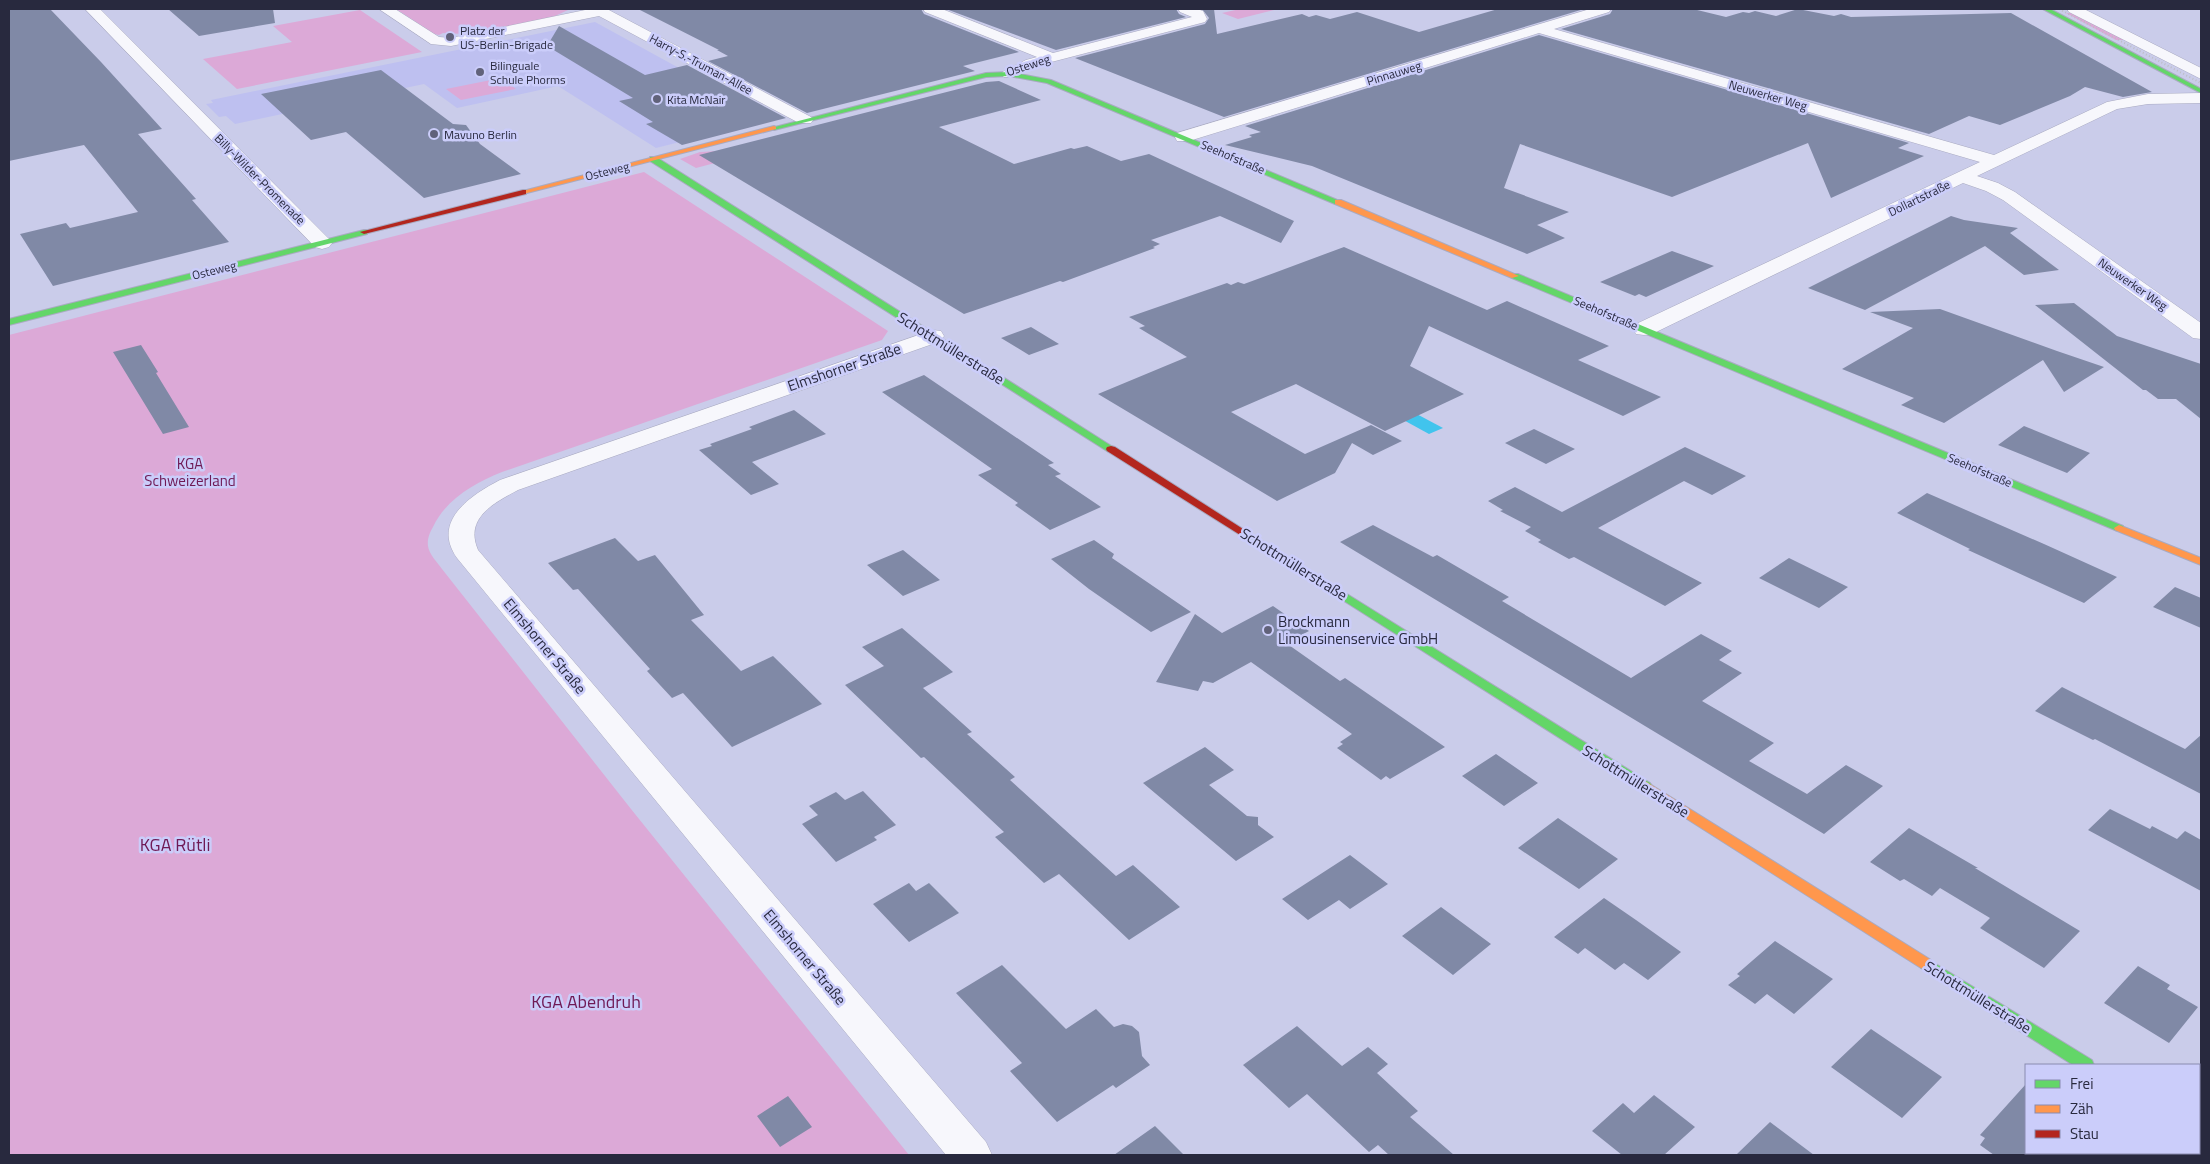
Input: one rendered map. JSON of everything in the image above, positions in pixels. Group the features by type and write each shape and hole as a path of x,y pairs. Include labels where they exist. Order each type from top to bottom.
{"street":[{"name":"Billy-Wilder-Promenade","path":"92,9 322,243"},
{"path":"386,9 436,41 451,42 599,10"},
{"path":"930,9 1050,58"},
{"name":"Osteweg","path":"9,322 986,75 1009,74 1030,63 1198,21 1199,15 1185,9"},
{"name":"Pinnauweg","path":"1183,137 1604,9"},
{"name":"Harry-S.-Truman-Allee","path":"599,10 805,120"},
{"path":"2049,10 2076,10 2201,74"},
{"path":"2049,10 2201,91"},
{"name":"Neuwerker Weg","path":"1540,28 1995,161"},
{"path":"2110,43 2139,42"},
{"path":"2148,63 2177,62"},
{"name":"Seehofstraße","path":"1009,74 1049,81 2201,562"},
{"name":"Dollartstraße","path":"1644,329 2121,102 2201,98"},
{"name":"Schottmüllerstraße","path":"653,159 2084,1064"},
{"name":"Neuwerker Weg","path":"1961,177 1992,187 2009,196 2201,333"},
{"name":"Elmshorner Straße","path":"933,336 509,485 483,500 473,509 461,529 460,537 466,552 971,1155"}],"shaded area":[{"name":"Bilinguale Schule Phorms","path":"595,22 765,115 760,122 656,148 558,86 457,108 424,84 235,124 226,116 219,117 206,104 213,103 211,100"},
{"path":"1411,411 1443,428 1429,434 1398,417"}],"green space":[{"path":"396,9 568,10 555,16 558,18 460,37 464,34 434,34"},
{"path":"1240,9 1278,9 1238,19 1222,13"},
{"path":"360,10 422,52 237,89 203,59 292,42 273,26"},
{"path":"2066,13 2072,13 2124,40 2116,40"},
{"path":"501,78 516,89 461,100 446,89"},
{"path":"772,148 696,168 680,159 700,152"},
{"path":"644,172 888,331 882,340 492,476 462,493 445,508 430,533 428,546 442,569 631,809 909,1155 9,1155 9,335"}],"building":[{"path":"9,9 50,9 101,62 162,129 138,134 196,199 192,200 229,242 53,286 20,234 66,223 70,228 138,212 84,145 9,161"},
{"path":"168,9 273,9 275,23 199,36"},
{"path":"638,9 921,9 924,14 1019,52 963,66 975,71 807,113 708,61 728,56"},
{"path":"946,9 1176,9 1179,14 1186,17 1056,50"},
{"path":"1202,9 1214,9 1217,34 1302,14 1309,17 1316,15 1330,19 1357,12 1419,32 1498,9 1584,9 1224,117 1075,58 1205,24 1209,18"},
{"path":"1613,9 1693,9 1726,17 1755,11 1776,16 1798,9 1834,16 1841,14 1851,17 2011,13 2152,92 2123,97 2085,87 2070,96 2000,125 1969,116 1929,134 1561,29 1610,14"},
{"name":"Kita McNair","path":"559,26 645,75 687,65 786,118 682,145 646,124 653,122 619,101 633,98 547,46"},
{"path":"1539,35 1909,143 1898,148 1924,156 1831,198 1808,143 1672,197 1520,144 1504,188 1569,212 1537,225 1565,238 1527,254 1312,166 1225,145 1252,137 1249,135 1261,132 1245,126"},
{"path":"381,70 453,124 466,125 480,144 521,174 424,198 346,132 311,140 261,94"},
{"path":"999,81 1041,100 939,127 1014,164 1071,148 1087,146 1121,161 1149,154 1294,221 1281,243 1220,216 1151,240 1160,244 1153,247 1155,248 1063,282 1060,281 964,314 699,155 986,82"},
{"path":"1951,216 1964,220 2018,228 2010,233 2059,270 2024,275 1985,246 1865,310 1808,288"},
{"path":"1344,247 1487,310 1507,301 1609,346 1578,360 1661,397 1623,416 1429,326 1410,366 1464,394 1385,431 1296,384 1231,412 1305,454 1371,425 1402,441 1373,455 1352,443 1335,473 1277,501 1098,394 1187,357 1139,328 1145,326 1129,317 1227,283 1231,285 1238,282 1244,284"},
{"path":"1672,251 1714,266 1646,297 1639,294 1635,296 1600,282"},
{"path":"2074,303 2117,336 2201,364 2201,419 2176,399 2158,399 2146,390 2143,390 2035,305"},
{"path":"1940,309 2104,367 2064,392 2043,360 1944,423 1901,405 1914,398 1842,369 1913,328 1870,312"},
{"path":"1031,327 1059,344 1029,355 1001,338"},
{"path":"141,345 189,427 163,434 113,352"},
{"path":"924,375 1054,463 1048,465 1061,474 1055,476 1101,507 1050,530 1015,505 1018,503 978,475 992,469 882,392"},
{"path":"794,410 826,434 752,462 779,484 751,495 699,450 712,446 710,444 752,429 749,427"},
{"path":"2024,426 2090,453 2067,473 1998,445"},
{"path":"1534,429 1575,449 1546,464 1505,443"},
{"path":"1685,447 1746,476 1712,495 1684,481 1598,528 1702,583 1665,606 1574,557 1569,559 1538,542 1541,540 1525,531 1531,527 1500,511 1503,510 1488,501 1515,487 1562,512"},
{"path":"1927,493 2117,577 2084,603 1968,550 1970,549 1897,513"},
{"path":"1373,525 1433,557 1437,555 1509,597 1502,601 1631,678 1701,634 1732,651 1719,660 1742,673 1702,701 1774,743 1749,761 1807,794 1846,765 1883,786 1824,834 1340,542"},
{"path":"615,538 638,561 655,555 704,615 691,620 741,671 773,656 822,704 732,747 683,693 672,698 647,671 650,669 578,589 573,590 548,563"},
{"path":"1094,540 1114,554 1112,558 1191,612 1151,632 1089,589 1051,559"},
{"path":"903,550 940,580 903,596 867,565"},
{"path":"1789,558 1848,587 1819,608 1759,578"},
{"path":"2175,587 2201,598 2201,628 2153,607"},
{"path":"1273,606 1309,631 1286,643 1340,681 1345,678 1445,747 1390,779 1386,776 1381,780 1337,748 1343,744 1340,742 1352,734 1251,662 1213,683 1203,681 1198,691 1156,682 1195,614 1222,633"},
{"path":"902,628 953,672 923,688 972,732 967,734 1015,777 1010,780 1116,876 1133,865 1180,907 1129,940 1059,874 1044,883 995,837 1004,832 924,757 921,758 845,685 884,666 862,647"},
{"path":"2062,687 2185,749 2201,735 2201,794 2095,739 2093,740 2035,711"},
{"path":"1205,747 1234,770 1209,785 1247,816 1258,817 1258,825 1274,837 1236,861 1143,783"},
{"path":"1496,754 1538,783 1504,806 1462,776"},
{"path":"863,791 896,825 874,837 877,840 836,862 802,824 818,815 809,806 836,792 845,800"},
{"path":"2110,809 2150,829 2152,826 2177,839 2185,831 2201,840 2201,891 2088,830"},
{"path":"1558,818 1618,859 1579,889 1518,848"},
{"path":"1909,828 2080,931 2044,968 1980,928 1990,918 1940,888 1932,896 1904,879 1900,881 1870,862"},
{"path":"1350,855 1388,884 1350,909 1339,900 1308,920 1282,899"},
{"path":"909,883 916,891 929,883 959,913 909,942 873,904"},
{"path":"1604,898 1681,952 1648,980 1624,963 1615,970 1585,948 1578,954 1554,937"},
{"path":"1441,907 1491,944 1453,975 1402,936"},
{"path":"1775,941 1833,979 1794,1014 1767,994 1755,1004 1728,985 1740,976 1737,974"},
{"path":"1002,965 1066,1029 1096,1009 1114,1027 1123,1024 1132,1026 1139,1032 1142,1056 1150,1065 1116,1088 1113,1085 1057,1122 1010,1071 1022,1063 956,993"},
{"path":"2138,966 2170,985 2167,989 2198,1007 2169,1043 2104,1003"},
{"path":"1297,1026 1342,1066 1368,1047 1388,1064 1377,1073 1418,1111 1410,1117 1454,1155 1389,1155 1378,1145 1369,1152 1307,1094 1289,1108 1243,1065"},
{"path":"1871,1029 1942,1077 1902,1118 1831,1067"},
{"path":"2025,1085 2026,1155 1994,1155 1980,1145 1985,1138 1980,1135"},
{"path":"1654,1095 1695,1127 1664,1155 1622,1155 1592,1131 1623,1103 1634,1113"},
{"path":"788,1096 812,1127 780,1147 757,1116"},
{"path":"1770,1122 1814,1155 1736,1155"},
{"path":"1155,1126 1184,1155 1114,1155"}],"railway":[{"path":"2059,9 2201,83"}],"traffic: fast":[{"path":"2046,9 2201,91"},
{"path":"774,128 986,75 1009,74 1049,81 1338,202"},
{"path":"653,159 1111,449"},
{"path":"9,322 364,232"},
{"path":"1515,276 2119,528"},
{"path":"1249,536 1645,786"},
{"path":"1926,964 2084,1064"}],"traffic: slow":[{"path":"523,192 774,128"},
{"path":"1338,202 1515,276"},
{"path":"2119,528 2201,562"},
{"path":"1645,786 1926,964"}],"traffic: jam":[{"path":"364,232 523,192"},
{"path":"1111,449 1249,536"}],"place":[{"name":"Platz der US-Berlin-Brigade","path":"450,37"},
{"name":"Bilinguale Schule Phorms","path":"480,72"},
{"name":"Kita McNair","path":"657,99"},
{"name":"Mavuno Berlin","path":"434,134"},
{"name":"Brockmann Limousinenservice GmbH","path":"1268,630"}],"park label":[{"name":"KGA Schweizerland","path":"190,472"},
{"name":"KGA Rütli","path":"175,844"},
{"name":"KGA Abendruh","path":"586,1001"}]}
